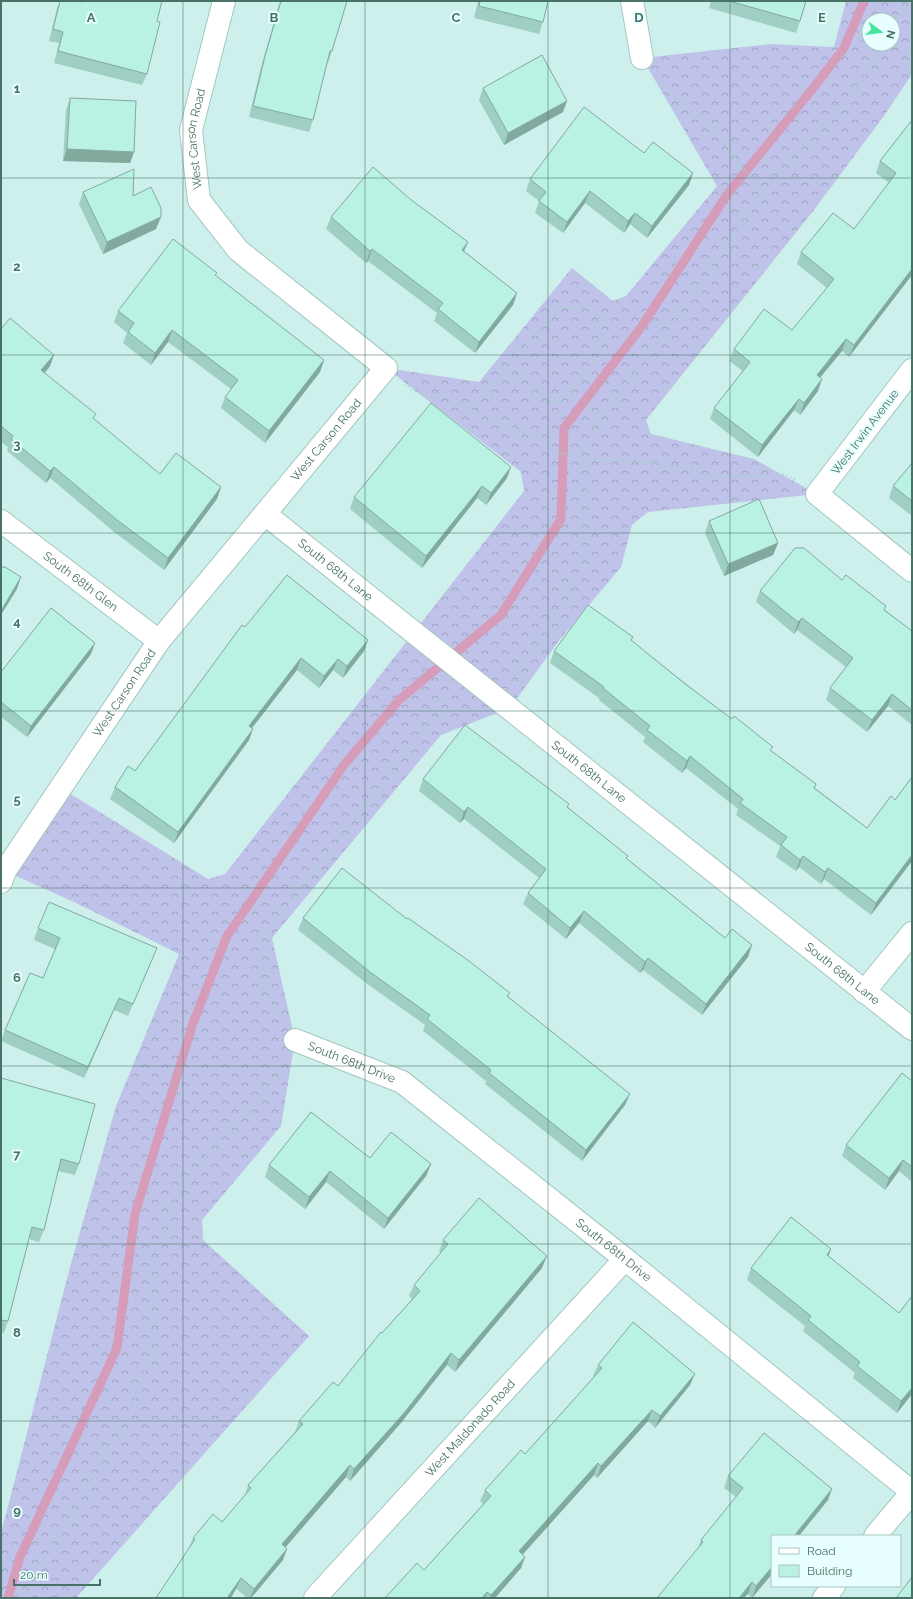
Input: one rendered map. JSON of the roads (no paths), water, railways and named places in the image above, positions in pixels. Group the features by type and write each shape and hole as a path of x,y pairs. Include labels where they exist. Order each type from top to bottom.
{"street":[{"name":"West Carson Road","path":"1,882 5,872 160,641 386,368 238,250 199,200 191,130 224,1"},
{"path":"632,1 642,58"},
{"name":"West Irwin Avenue","path":"912,370 818,494 912,571"},
{"name":"South 68th Lane","path":"265,514 912,1029"},
{"name":"South 68th Glen","path":"1,521 160,641"},
{"path":"864,992 912,933"},
{"name":"South 68th Drive","path":"295,1040 402,1082 625,1259 912,1492"},
{"name":"West Maldonado Road","path":"315,1598 625,1259"},
{"path":"876,1535 912,1492"},
{"path":"824,1598 833,1587"}],"waterway":[{"path":"8,1598 20,1557 117,1348 135,1214 193,1023 227,936 344,765 399,700 501,615 561,519 564,428 642,326 726,196 844,48 864,1"}]}
